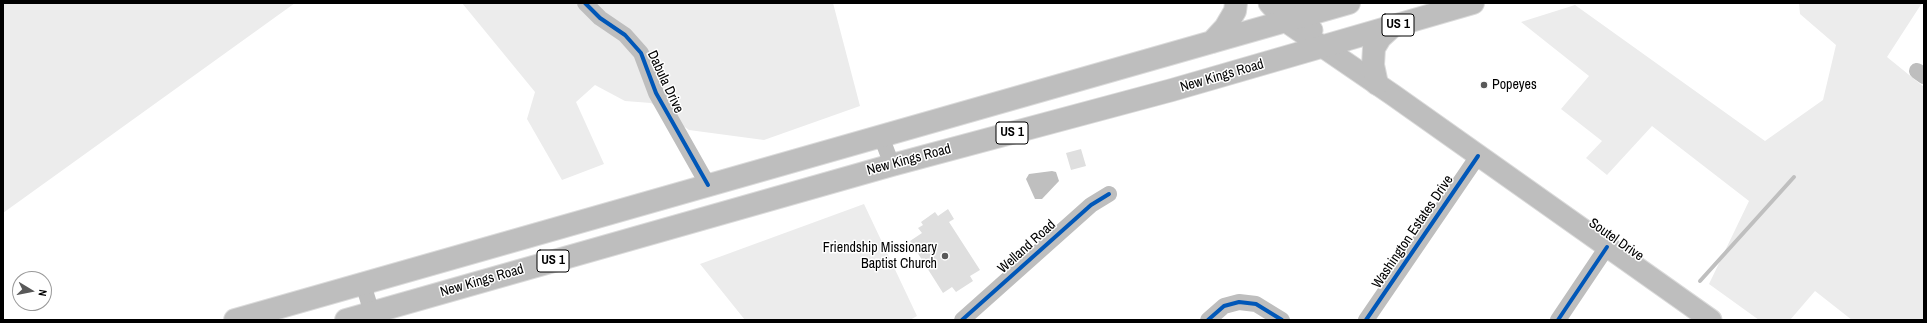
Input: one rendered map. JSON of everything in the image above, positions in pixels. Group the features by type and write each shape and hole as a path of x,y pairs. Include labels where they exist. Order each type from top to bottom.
{"highway":[{"path":"1212,42 1225,28 1235,11 1236,3"},
{"name":"US 1","path":"235,320 1212,42 1293,14 1349,3"},
{"name":"New Kings Road","path":"346,320 892,165 1172,90 1473,3"},
{"path":"1377,84 1373,64 1374,48 1380,38 1392,27"}],"main road":[{"name":"Soutel Drive","path":"1269,3 1293,14 1323,47 1711,320"}],"street":[{"name":"Dabula Drive","path":"585,3 600,18 625,35 641,53 656,93 708,186"},
{"path":"881,136 892,165"},
{"name":"Washington Estates Drive","path":"1366,320 1478,156"},
{"name":"Welland Road","path":"962,320 1091,205 1109,194"},
{"path":"1558,320 1607,247"},
{"path":"363,284 372,313"},
{"path":"1208,320 1224,306 1239,302 1256,304 1282,320"}],"shaded area":[{"path":"3,3 295,3 3,213"},
{"path":"462,3 833,3 860,106 764,140 689,130 651,103 625,101 595,85 576,102 604,164 562,180 527,119 535,92"},
{"path":"1799,3 1922,3 1887,57 1924,87 1924,320 1852,320 1815,291 1790,320 1759,320 1709,284 1749,201 1652,126 1607,175 1586,158 1602,141 1561,109 1589,76 1521,22 1575,5 1765,141 1823,100 1836,45 1800,14"},
{"path":"1052,171 1056,172 1059,181 1042,199 1035,199 1026,179 1029,174"},
{"path":"864,204 917,316 910,320 745,320 700,264"}],"building":[{"path":"1081,149 1086,166 1071,170 1066,153"},
{"name":"Friendship Missionary Baptist Church","path":"948,209 954,219 949,222 980,270 970,276 973,281 956,292 952,287 943,293 910,241 922,233 918,228 923,225 921,222 935,212 938,216"}],"waterway":[{"path":"1700,281 1794,177"}],"cycle path":[{"path":"585,3 600,18 625,35 641,53 656,93 708,185"},
{"path":"1366,320 1478,156"},
{"path":"962,320 1091,205 1109,194"},
{"path":"1558,320 1607,247"},
{"path":"1208,320 1224,306 1239,302 1256,304 1282,320"}],"place":[{"name":"Popeyes","path":"1484,85"},
{"name":"Friendship Missionary Baptist Church","path":"945,256"}]}
